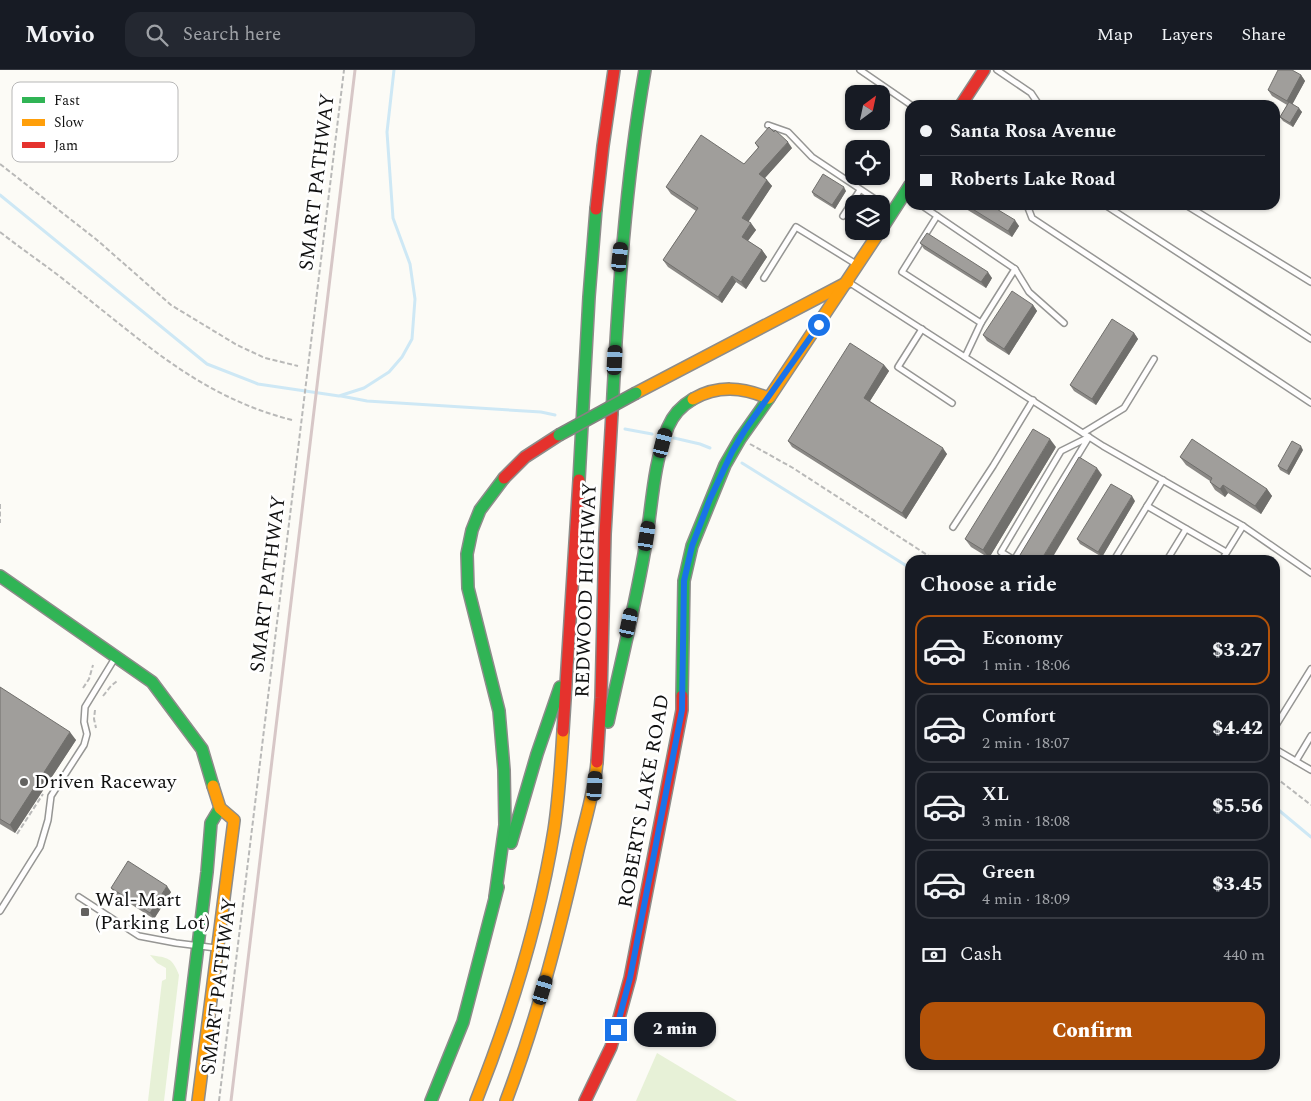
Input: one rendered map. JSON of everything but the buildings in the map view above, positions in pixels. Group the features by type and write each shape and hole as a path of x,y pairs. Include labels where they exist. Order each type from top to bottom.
{"main road":[{"name":"REDWOOD HIGHWAY","path":"476,1101 508,1018 533,932 554,828 561,776 596,188 614,70"},
{"name":"REDWOOD HIGHWAY","path":"506,1101 521,1064 564,916 577,851 595,786 600,712 604,554 620,257 628,180 645,70"},
{"path":"964,100 984,70"},
{"name":"ROBERTS LAKE ROAD","path":"890,216 905,196"},
{"name":"ROBERTS LAKE ROAD","path":"584,1101 612,1047 630,978 682,710 684,581 692,546 725,465 743,434 848,282 874,240"},
{"path":"495,897 505,825 504,770 499,711 468,588 467,554 472,530 480,510 507,474 525,457 559,435 636,392 848,282"},
{"path":"595,786 641,567 666,430 675,415 687,403 703,394 722,388 745,389 768,398"},
{"path":"0,576 152,682 202,749 220,808 234,820 198,1101"},
{"path":"431,1101 463,1022 495,897 537,754 568,665"},
{"path":"179,1101 207,872 211,823 220,808"}],"lane":[{"path":"860,70 905,100"},
{"path":"997,70 1031,93 1036,100"},
{"path":"768,125 788,132 812,157 893,211"},
{"path":"843,216 860,190"},
{"path":"928,210 1015,269 1030,292 1064,323"},
{"path":"1029,210 1032,218 1311,403"},
{"path":"1113,210 1311,339"},
{"path":"1194,210 1311,282"},
{"path":"937,216 902,272 981,323"},
{"path":"764,278 796,227 858,265"},
{"path":"965,357 981,323 1015,269"},
{"path":"848,282 1083,433 1243,526 1311,573"},
{"path":"922,329 898,367 952,403"},
{"path":"1083,433 1124,408 1154,359"},
{"path":"953,527 994,466 1033,400"},
{"path":"1017,555 1089,436"},
{"path":"1006,555 1001,552 1061,451 1089,436"},
{"path":"1117,555 1163,480"},
{"path":"1147,506 1226,552"},
{"path":"1224,555 1243,526"},
{"path":"1170,555 1186,529"},
{"path":"0,910 40,847 48,820 52,796 84,745 87,734 84,722 85,706 115,657"},
{"path":"1280,719 1311,669"},
{"path":"1296,761 1311,736"},
{"path":"1280,752 1311,770"},
{"path":"79,897 140,936 218,948"}],"path":[{"name":"SMART PATHWAY","path":"219,1101 344,70"},
{"path":"0,164 97,240 171,305 237,344 265,358 298,366"},
{"path":"0,232 74,287 145,344 202,384 243,405 292,420"},
{"path":"743,434 927,555"},
{"path":"0,504 0,522"},
{"path":"83,688 89,679 93,665"},
{"path":"103,696 117,681"},
{"path":"94,710 96,728"},
{"path":"1280,781 1311,805"}],"green space":[{"path":"150,955 169,959 179,975 164,1101 148,1101 162,981 166,979 166,968 157,963"},
{"path":"657,1053 737,1101 636,1101"}],"waterway":[{"path":"0,195 207,364 258,384 339,396 364,388 389,372 402,357 412,339 415,299 410,264 393,218 387,132 394,70"},
{"path":"341,396 367,401 541,412 555,415"},
{"path":"625,429 652,434"},
{"path":"674,438 710,448"},
{"path":"742,463 905,565"},
{"path":"1280,811 1311,837"}],"railway":[{"path":"231,1101 355,70"}],"traffic: fast":[{"path":"612,413 627,198 645,70"},
{"path":"890,216 905,193"},
{"path":"579,480 596,209"},
{"path":"559,435 636,393"},
{"path":"682,696 684,581 692,546 725,465 740,439 769,398"},
{"path":"608,722 640,575 655,474 663,442 672,419 681,408 693,399"},
{"path":"495,897 505,825 504,770 499,711 468,588 467,554 472,530 480,510 504,478"},
{"path":"0,576 152,682 202,749 213,786"},
{"path":"511,843 537,754 560,687"},
{"path":"179,1101 207,872 211,823 220,808"},
{"path":"431,1101 463,1022 498,887"}],"traffic: slow":[{"path":"769,398 874,240"},
{"path":"636,393 848,282"},
{"path":"693,399 712,391 730,389 758,394 768,398"},
{"path":"476,1101 512,1001 532,933 548,865 556,818 563,731"},
{"path":"506,1101 527,1041 553,951 591,799 597,762"},
{"path":"198,1101 234,820 220,808 213,786"}],"traffic: jam":[{"path":"596,209 614,70"},
{"path":"964,100 984,70"},
{"path":"597,762 601,698 605,534 612,413"},
{"path":"504,478 525,457 559,435"},
{"path":"563,731 579,480"},
{"path":"585,1101 611,1047 630,978 682,710 682,696"}],"place":[{"name":"Driven Raceway","path":"24,782"},
{"name":"Wal-Mart (Parking Lot)","path":"85,912"}],"route":[{"path":"616,1030 630,978 682,710 684,581 692,546 710,499 732,452 745,430 819,325"}]}
